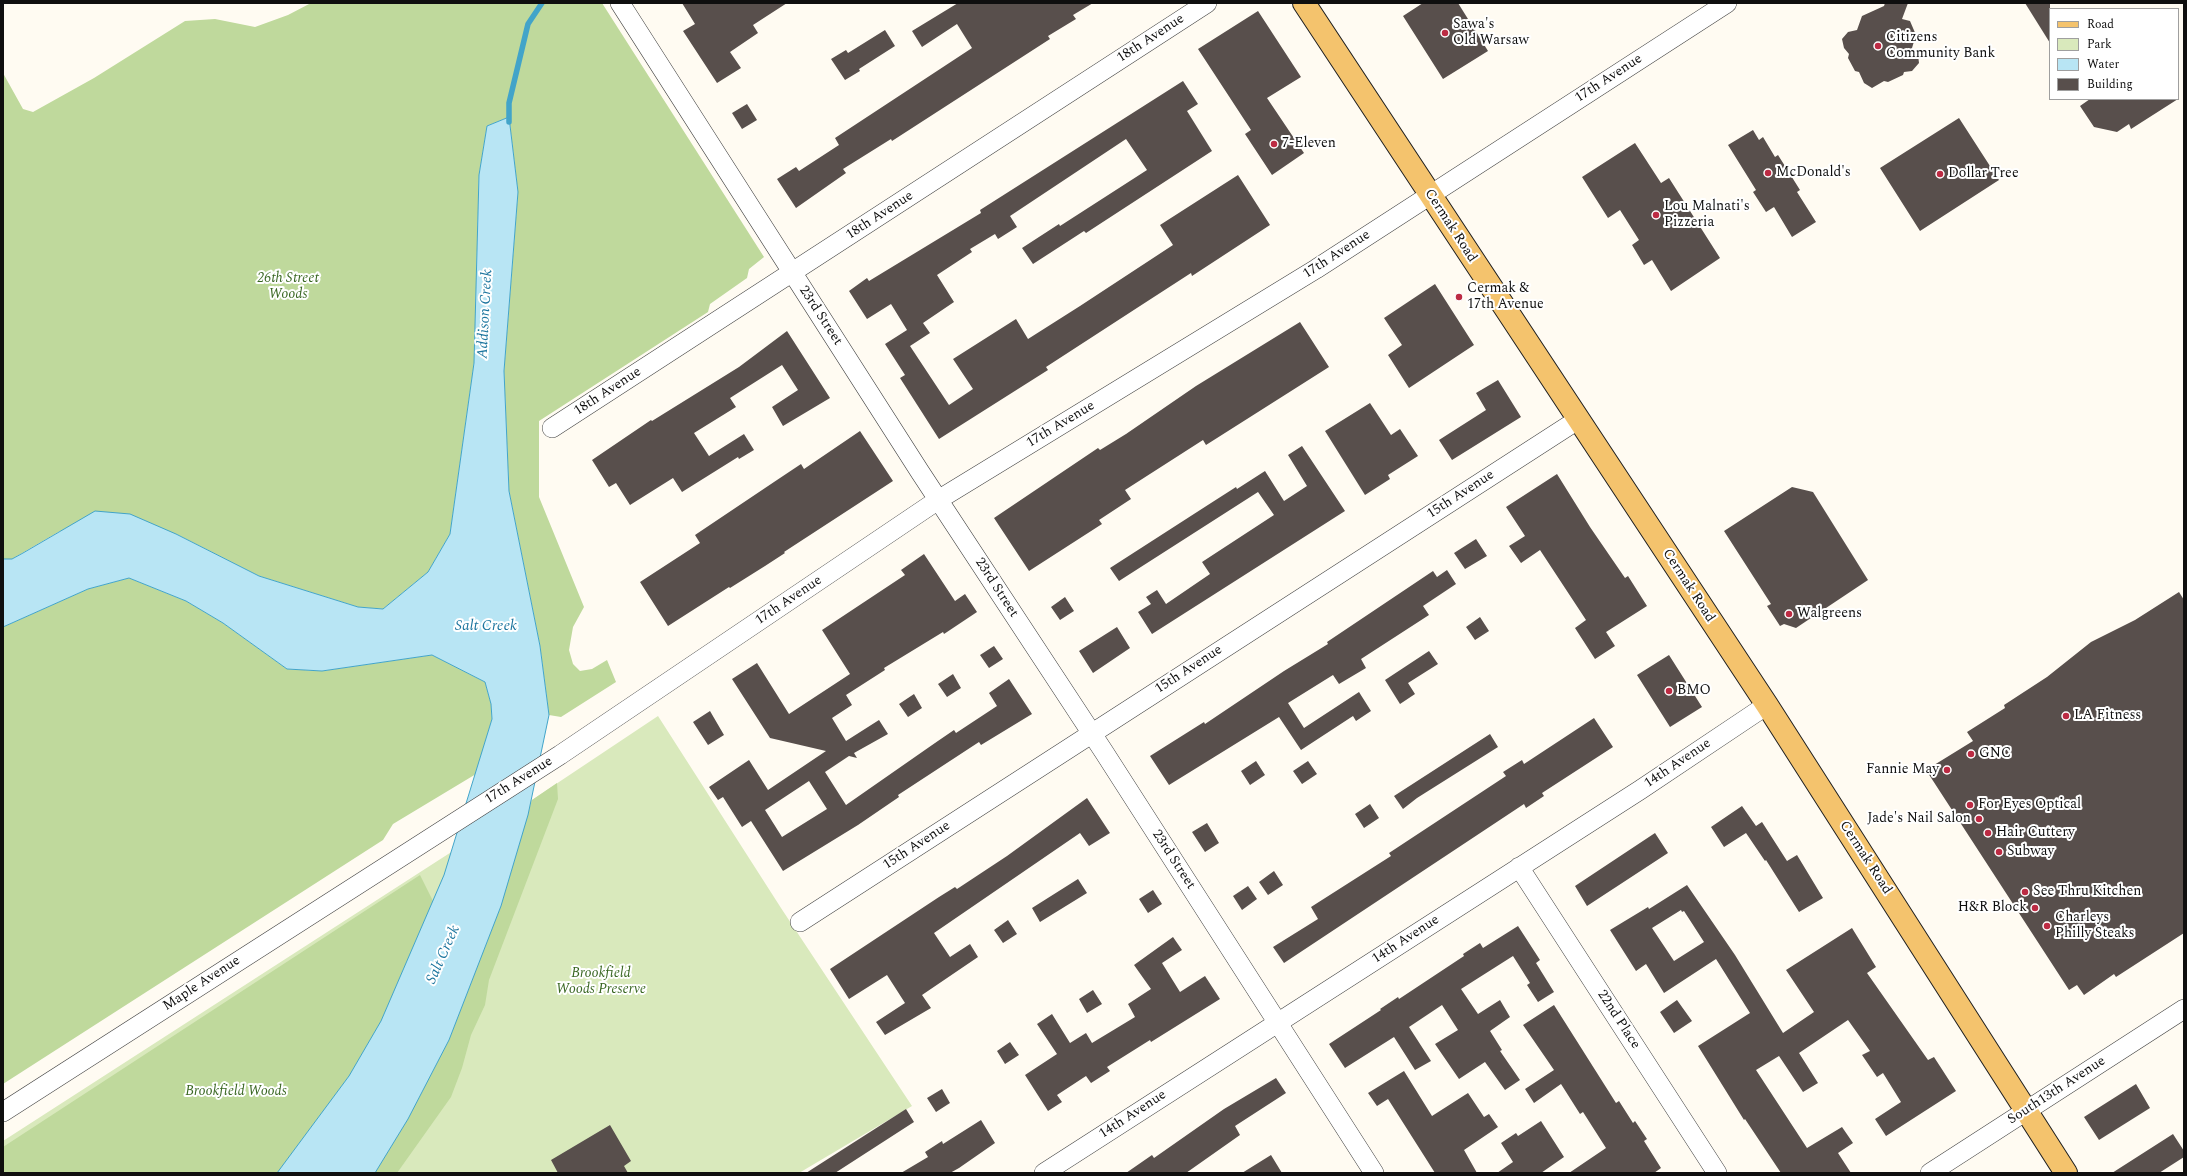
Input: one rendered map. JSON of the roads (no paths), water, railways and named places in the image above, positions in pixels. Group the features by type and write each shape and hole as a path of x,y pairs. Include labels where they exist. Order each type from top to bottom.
{"main road":[{"name":"Cermak Road","path":"1304,3 1767,706 2066,1173"}],"street":[{"name":"23rd Street","path":"620,3 938,500 1091,733 1374,1173"},
{"name":"18th Avenue","path":"552,428 1207,3"},
{"name":"17th Avenue","path":"400,856 560,755 938,500 1316,269 1727,3"},
{"name":"15th Avenue","path":"800,922 1579,419"},
{"name":"14th Avenue","path":"1051,1171 1767,706"},
{"name":"Maple Avenue","path":"3,1112 400,856"},
{"name":"22nd Place","path":"1519,867 1717,1173"},
{"name":"South13th Avenue","path":"1930,1173 2184,1009"}],"water":[{"name":"Salt Creek","path":"509,117 518,192 504,371 509,491 540,646 549,715 528,815 501,906 449,1040 408,1119 375,1173 277,1173 349,1076 381,1021 444,875 492,719 491,704 485,682 432,655 322,671 287,669 223,623 186,601 129,578 88,589 3,627 3,559 12,559 95,511 130,514 176,534 259,576 358,607 383,609 428,572 450,534 474,363 479,175 487,126"}],"waterway":[{"name":"Addison Creek","path":"509,122 509,103 528,24 542,3"}],"place":[{"name":"Sawa's Old Warsaw","path":"1445,33"},
{"name":"Citizens Community Bank","path":"1878,46"},
{"name":"7-Eleven","path":"1274,144"},
{"name":"McDonald's","path":"1768,173"},
{"name":"Dollar Tree","path":"1940,174"},
{"name":"Lou Malnati's Pizzeria","path":"1656,215"},
{"name":"Cermak & 17th Avenue","path":"1459,297"},
{"name":"Walgreens","path":"1789,614"},
{"name":"BMO","path":"1669,691"},
{"name":"LA Fitness","path":"2066,716"},
{"name":"GNC","path":"1971,754"},
{"name":"Fannie May","path":"1947,770"},
{"name":"For Eyes Optical","path":"1970,805"},
{"name":"Jade's Nail Salon","path":"1979,819"},
{"name":"Hair Cuttery","path":"1988,833"},
{"name":"Subway","path":"1999,852"},
{"name":"See Thru Kitchen","path":"2025,892"},
{"name":"H&R Block","path":"2035,908"},
{"name":"Charleys Philly Steaks","path":"2047,926"}],"park label":[{"name":"26th Street Woods","path":"288,288"},
{"name":"Brookfield Woods Preserve","path":"601,982"},
{"name":"Brookfield Woods","path":"236,1092"}]}
